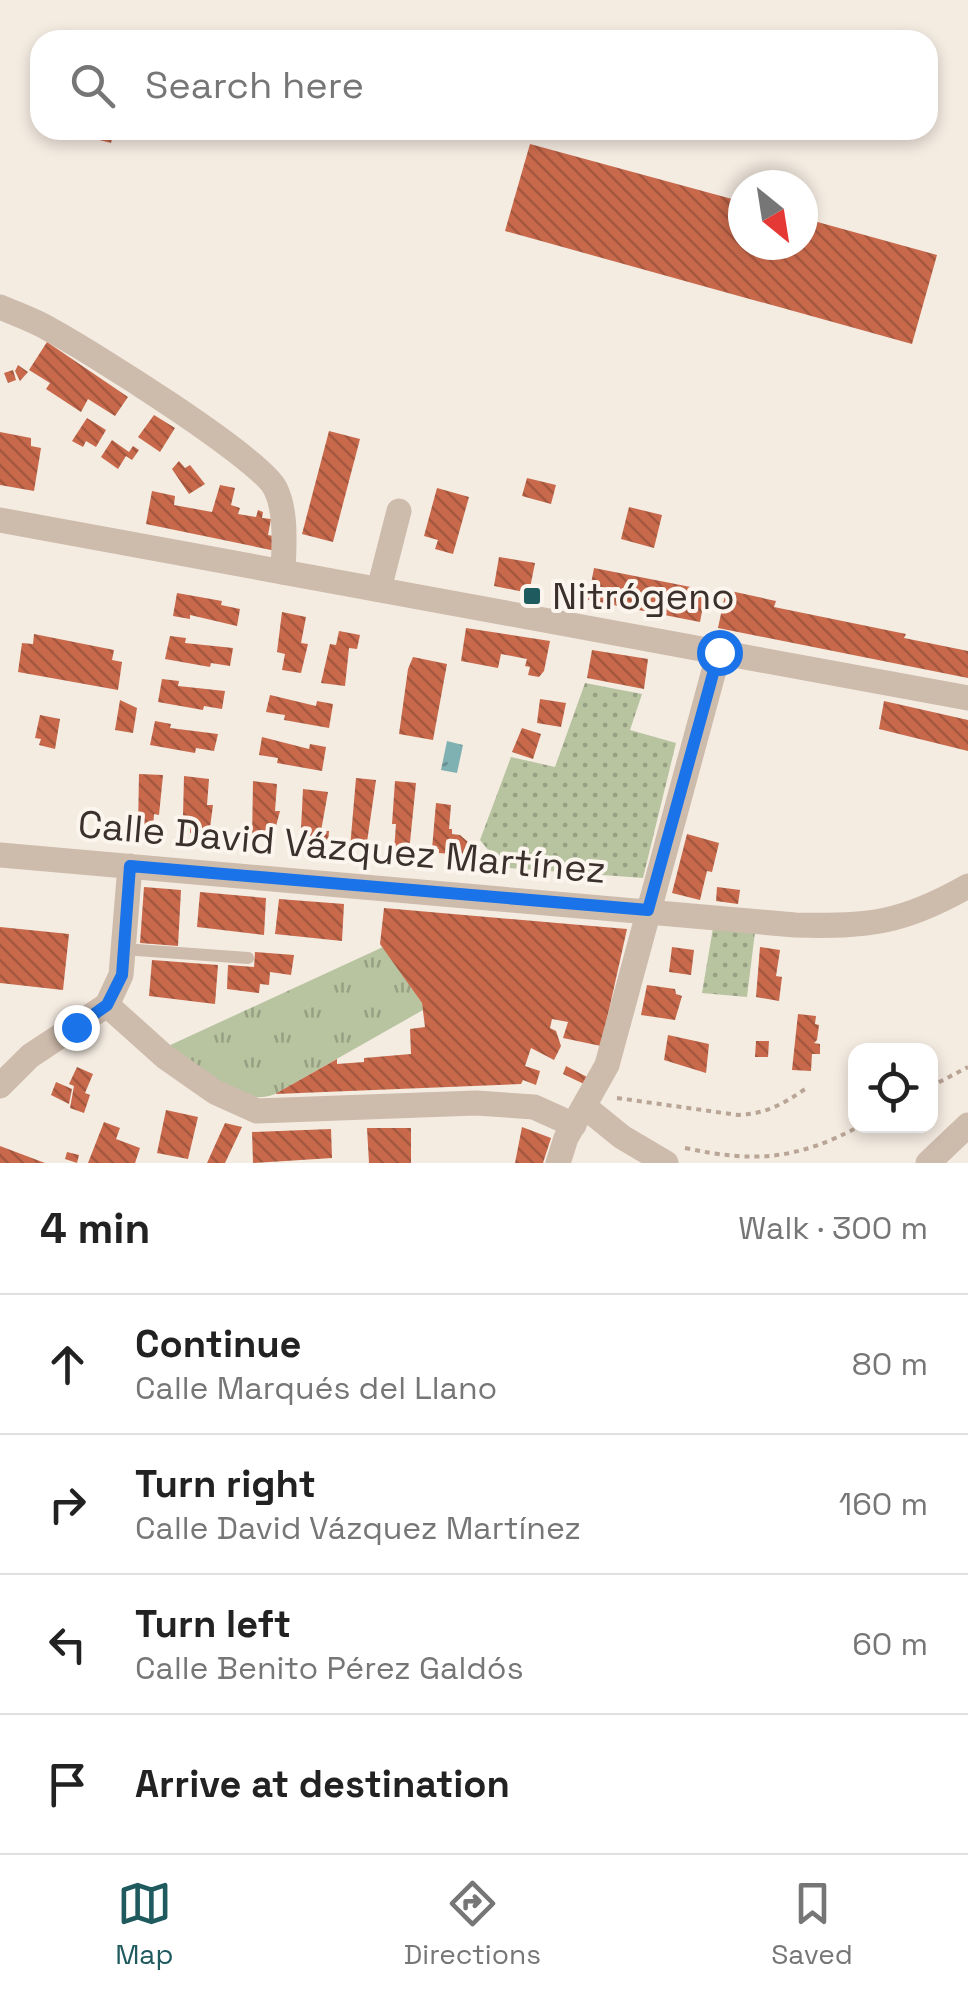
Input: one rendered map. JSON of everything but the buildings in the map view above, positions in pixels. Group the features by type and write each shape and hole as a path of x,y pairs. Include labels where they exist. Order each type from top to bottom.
{"street":[{"path":"0,307 48,328 184,415 261,470 276,489 284,541 283,572"},
{"path":"379,589 400,511"},
{"path":"0,520 968,698"},
{"path":"558,1163 607,1066 719,652"},
{"name":"Calle David Vázquez Martínez","path":"0,855 795,925 882,923 936,904 968,886"},
{"path":"0,1086 30,1056 107,1005 122,975 130,866"},
{"path":"107,1005 164,1057 215,1092 257,1111 476,1103 583,1109 622,1137 668,1153"},
{"path":"928,1163 968,1125"}],"lane":[{"path":"123,950 248,958"}],"path":[{"path":"938,1084 968,1067"},
{"path":"583,1109 756,1114 780,1106 808,1087"},
{"path":"668,1153 752,1160 801,1152 848,1131"}],"green space":[{"path":"585,683 642,694 630,730 676,743 643,878 493,867 493,856 480,840 511,757 555,767"},
{"path":"713,928 755,932 747,997 702,993"},
{"path":"383,947 423,1010 275,1094 246,1096 232,1091 166,1047"}],"water":[{"path":"447,741 463,745 457,773 441,770"}],"place":[{"name":"Nitrógeno","path":"532,596"}],"route":[{"path":"76,1027 107,1005 122,975 130,866 648,910 719,652"}]}
